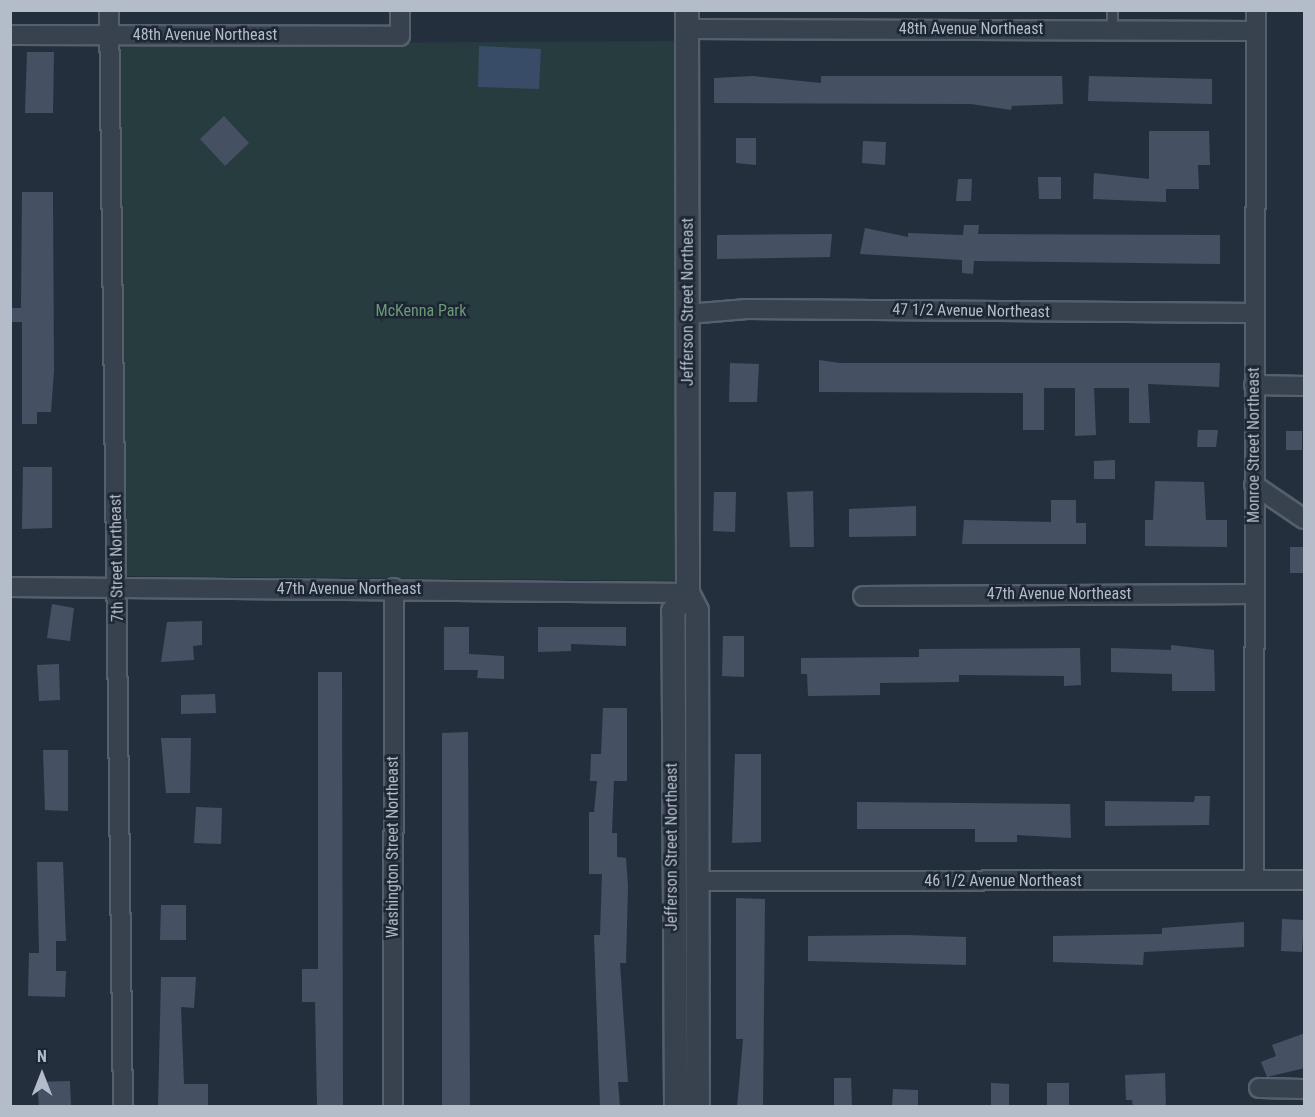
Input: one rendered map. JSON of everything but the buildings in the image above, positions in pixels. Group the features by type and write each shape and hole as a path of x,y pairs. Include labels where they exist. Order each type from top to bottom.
{"street":[{"name":"7th Street Northeast","path":"109,10 123,1107"},
{"name":"48th Avenue Northeast","path":"10,35 400,36 400,10"},
{"name":"Monroe Street Northeast","path":"1254,880 1256,10"},
{"name":"48th Avenue Northeast","path":"687,20 974,19 1112,30 1256,31"},
{"name":"Jefferson Street Northeast","path":"687,20 688,592 697,611 701,882 698,1107"},
{"name":"47 1/2 Avenue Northeast","path":"688,314 747,309 1254,313"},
{"path":"1254,385 1305,386"},
{"path":"1254,485 1305,519"},
{"name":"47th Avenue Northeast","path":"10,587 394,588 688,592"},
{"name":"Washington Street Northeast","path":"393,1107 394,588"},
{"name":"Jefferson Street Northeast","path":"676,1107 673,611 688,592"},
{"name":"47th Avenue Northeast","path":"863,596 1254,594"},
{"name":"46 1/2 Avenue Northeast","path":"701,882 1305,880"},
{"path":"1259,1088 1305,1089"}],"lane":[{"path":"1112,10 1112,30"}],"green space":[{"name":"McKenna Park","path":"687,41 692,581 127,576 119,44"}],"water":[{"path":"479,46 541,49 539,89 478,87"}]}
